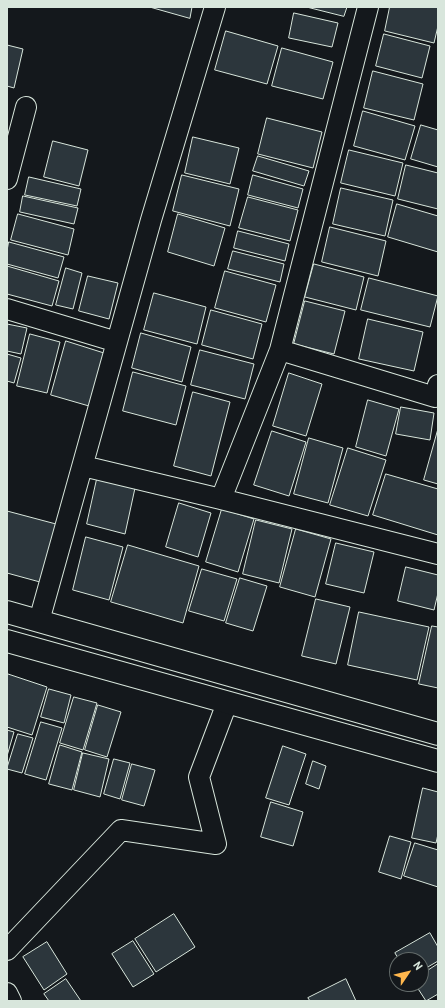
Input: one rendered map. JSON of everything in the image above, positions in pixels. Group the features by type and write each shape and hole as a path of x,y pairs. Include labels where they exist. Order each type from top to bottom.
{"street":[{"path":"39,621 117,342 215,7"},
{"path":"222,498 280,350 368,7"},
{"path":"7,179 26,107"},
{"path":"7,309 117,342"},
{"path":"280,350 437,393"},
{"path":"83,466 222,498 438,554"},
{"path":"7,612 438,734"},
{"path":"7,641 438,761"},
{"path":"7,950 120,830 216,844 199,777 227,703"},
{"path":"7,993 11,1001"}],"building":[{"path":"150,7 192,7 190,18"},
{"path":"307,7 347,7 344,16"},
{"path":"390,7 438,7 438,26 434,43 385,31"},
{"path":"294,13 338,23 332,47 289,38"},
{"path":"226,31 278,46 267,84 215,70"},
{"path":"384,34 430,46 422,78 376,66"},
{"path":"7,45 23,49 14,88 7,86"},
{"path":"282,48 333,62 323,99 272,86"},
{"path":"373,71 423,84 414,120 364,108"},
{"path":"363,111 415,126 405,160 354,146"},
{"path":"267,118 322,132 313,168 258,154"},
{"path":"421,125 438,130 438,167 411,159"},
{"path":"193,137 239,148 230,184 185,173"},
{"path":"53,141 88,150 79,186 44,177"},
{"path":"349,150 403,163 395,196 341,183"},
{"path":"258,156 309,171 304,186 253,171"},
{"path":"406,165 438,173 438,209 398,199"},
{"path":"182,175 239,189 230,226 173,211"},
{"path":"253,175 303,189 298,208 248,195"},
{"path":"29,177 81,189 77,206 25,195"},
{"path":"341,188 393,200 385,236 333,224"},
{"path":"23,196 78,208 74,224 20,212"},
{"path":"248,197 298,210 290,241 239,228"},
{"path":"397,204 438,216 438,252 388,237"},
{"path":"18,214 74,229 68,255 11,240"},
{"path":"178,214 225,228 214,266 168,252"},
{"path":"330,227 386,241 378,276 322,262"},
{"path":"238,231 289,244 285,261 234,248"},
{"path":"9,242 64,257 58,278 7,264"},
{"path":"233,251 284,264 280,282 228,269"},
{"path":"314,264 364,277 356,310 305,297"},
{"path":"7,266 59,281 52,306 7,294"},
{"path":"66,268 82,273 73,309 56,305"},
{"path":"225,271 276,285 266,322 215,308"},
{"path":"88,276 118,283 109,319 79,311"},
{"path":"369,278 438,296 430,327 361,310"},
{"path":"154,293 206,307 197,344 144,330"},
{"path":"305,301 345,311 334,354 294,344"},
{"path":"211,310 262,324 253,359 202,345"},
{"path":"368,319 423,332 414,371 359,359"},
{"path":"7,324 27,328 21,354 7,351"},
{"path":"141,333 191,347 182,382 132,368"},
{"path":"30,334 60,342 47,393 17,386"},
{"path":"66,341 104,353 89,406 51,395"},
{"path":"200,350 254,364 245,399 191,385"},
{"path":"7,354 21,358 14,383 7,381"},
{"path":"133,372 186,386 176,425 123,411"},
{"path":"289,373 322,384 306,436 273,426"},
{"path":"193,392 230,402 211,476 174,466"},
{"path":"368,400 399,409 386,456 356,447"},
{"path":"401,407 434,413 430,440 396,434"},
{"path":"438,429 438,484 424,480"},
{"path":"272,431 306,442 289,496 254,485"},
{"path":"309,438 343,448 328,503 294,494"},
{"path":"348,448 386,460 368,516 330,505"},
{"path":"386,474 438,489 438,535 373,515"},
{"path":"97,479 135,488 125,534 87,524"},
{"path":"179,503 211,513 198,557 166,547"},
{"path":"222,509 254,519 238,572 206,562"},
{"path":"7,511 56,524 40,582 7,573"},
{"path":"256,520 292,529 279,583 243,574"},
{"path":"296,529 331,539 315,597 280,587"},
{"path":"86,537 123,547 109,600 73,590"},
{"path":"336,543 374,552 364,593 326,584"},
{"path":"128,545 199,566 183,623 111,602"},
{"path":"406,567 438,575 438,593 434,610 398,601"},
{"path":"202,569 237,579 224,621 189,611"},
{"path":"240,578 267,586 253,631 226,623"},
{"path":"316,599 350,607 336,664 302,656"},
{"path":"359,612 429,627 417,680 348,665"},
{"path":"432,626 438,627 438,688 419,684"},
{"path":"8,674 47,687 32,735 7,727"},
{"path":"49,689 71,695 64,723 41,717"},
{"path":"74,697 97,703 83,750 60,743"},
{"path":"98,705 121,712 107,757 85,750"},
{"path":"41,722 62,728 46,780 25,774"},
{"path":"7,730 14,732 7,756"},
{"path":"18,734 33,738 22,773 7,769"},
{"path":"60,745 82,752 72,790 49,784"},
{"path":"283,746 306,754 289,805 266,798"},
{"path":"83,753 109,759 100,797 74,790"},
{"path":"114,759 130,763 120,799 104,794"},
{"path":"313,761 326,766 319,789 306,784"},
{"path":"132,764 155,770 144,806 122,800"},
{"path":"423,788 438,792 438,834 436,843 412,838"},
{"path":"271,802 303,812 293,846 261,837"},
{"path":"390,836 411,842 401,879 379,872"},
{"path":"415,843 438,850 438,887 404,876"},
{"path":"174,914 195,947 156,972 135,939"},
{"path":"430,933 438,947 438,961 429,966 429,952 397,952"},
{"path":"133,941 154,974 133,987 112,954"},
{"path":"47,942 67,974 44,990 23,957"},
{"path":"438,964 438,994 426,1001 420,992 429,992 429,970"},
{"path":"66,979 81,1001 49,1001 44,994"},
{"path":"346,979 356,1001 310,1001 308,998"}]}
